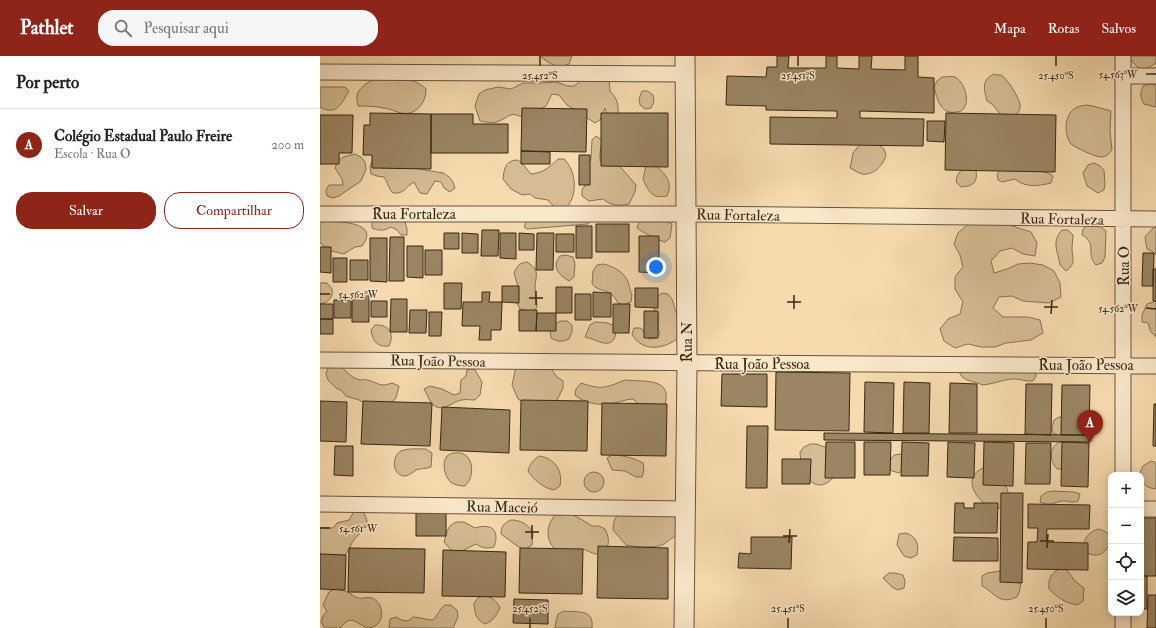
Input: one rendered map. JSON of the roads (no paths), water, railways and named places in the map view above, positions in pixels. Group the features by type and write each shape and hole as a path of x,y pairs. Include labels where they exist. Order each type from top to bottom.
{"street":[{"name":"Rua O","path":"1123,472 1124,56"},
{"path":"320,72 685,65"},
{"name":"Rua N","path":"684,628 687,364 685,65"},
{"path":"1123,76 1156,76"},
{"name":"Rua Fortaleza","path":"320,214 686,214 1156,219"},
{"name":"Rua João Pessoa","path":"320,360 687,364 1156,366"},
{"name":"Rua Maceió","path":"320,504 685,509"},
{"path":"1144,509 1156,509"},
{"path":"1123,616 1123,628"}],"place":[{"name":"Colégio Estadual Paulo Freire","path":"1090,443"}]}
